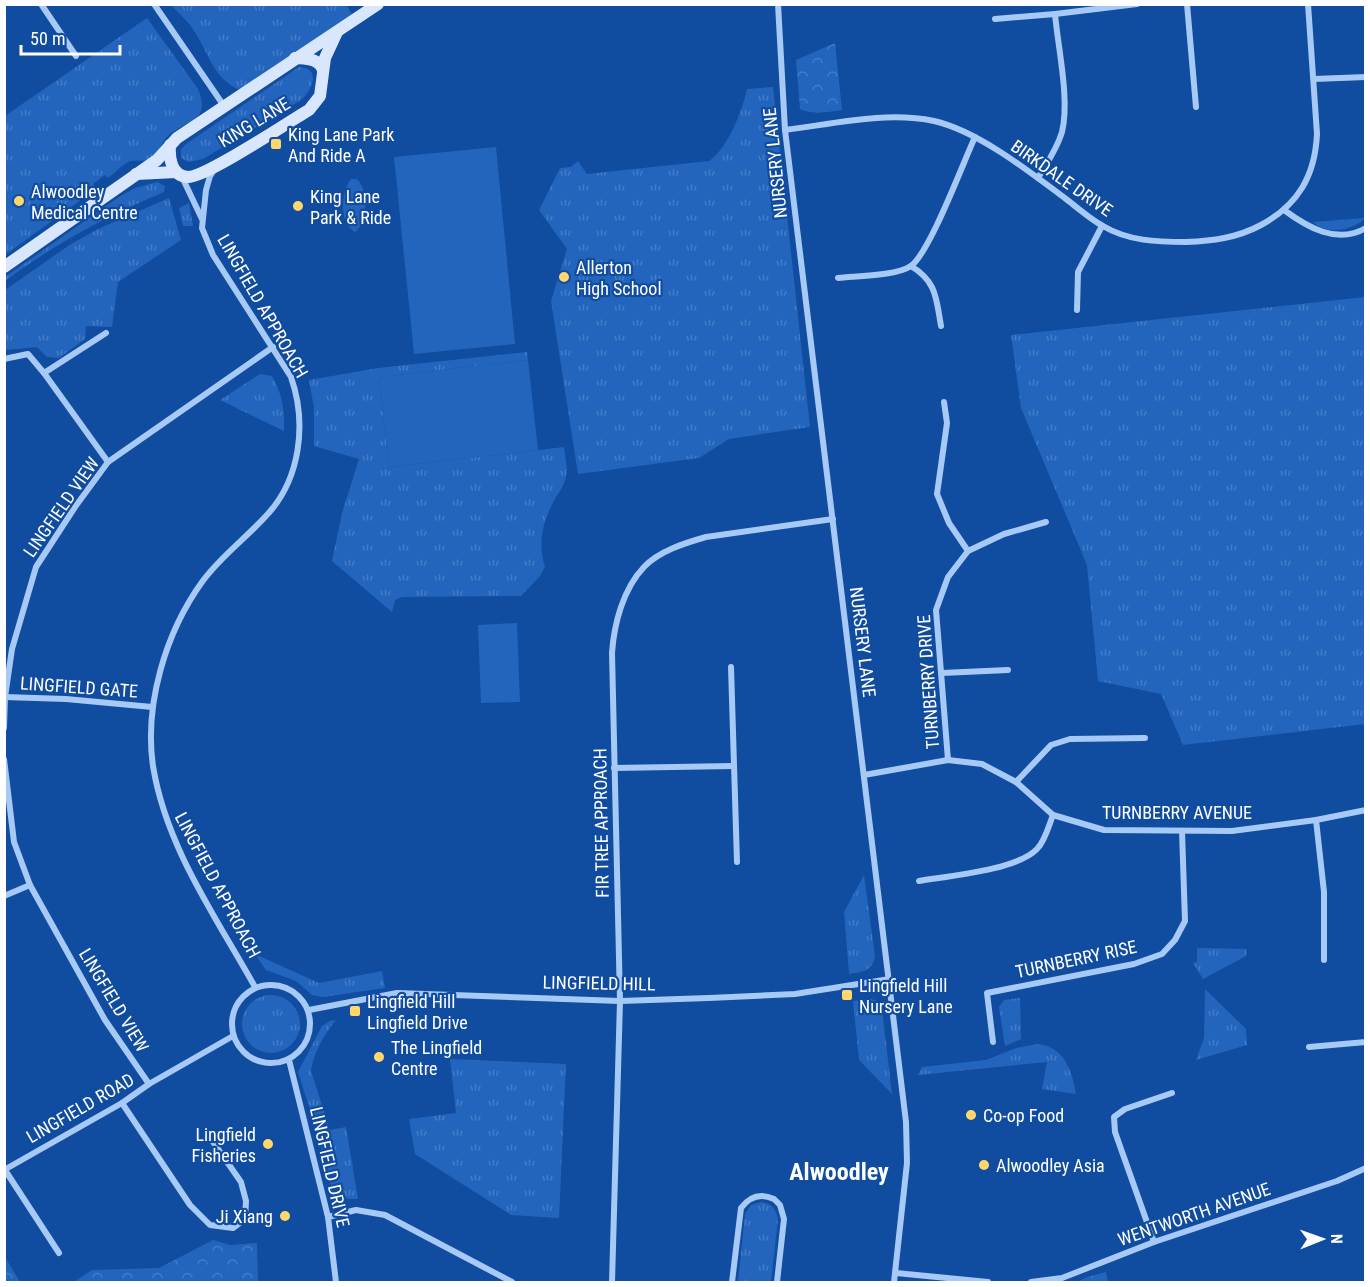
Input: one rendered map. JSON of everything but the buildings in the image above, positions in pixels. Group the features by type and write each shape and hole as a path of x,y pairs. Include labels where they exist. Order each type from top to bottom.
{"street":[{"path":"41,4 76,56"},
{"path":"154,4 224,106"},
{"name":"KING LANE","path":"4,267 157,160 177,138 378,4"},
{"name":"NURSERY LANE","path":"778,4 785,130 906,1122 907,1163 894,1282"},
{"path":"995,19 1137,4"},
{"path":"1187,4 1196,107"},
{"name":"BIRKDALE DRIVE","path":"785,130 871,119 934,121 975,137 1038,178 1102,226 1124,235 1146,241 1197,242 1230,238 1255,228 1284,210 1300,193 1310,175 1316,155 1317,134 1308,4"},
{"path":"1038,178 1058,143 1065,117 1054,14"},
{"name":"KING LANE","path":"135,174 193,176 216,166 309,110 320,96 325,58 337,31"},
{"path":"295,58 313,60 323,70"},
{"path":"1314,79 1365,77"},
{"path":"838,278 886,274 911,266 927,243 975,137"},
{"path":"170,146 169,158 179,174"},
{"name":"LINGFIELD APPROACH","path":"216,166 206,190 202,228 213,255 291,377 297,394 300,442 290,478 267,515 202,582 169,644 159,674 152,707 153,763 163,812 178,849 255,987"},
{"name":"LINGFIELD APPROACH","path":"179,174 202,220"},
{"path":"1284,210 1303,224 1321,232 1340,236 1365,228"},
{"path":"1077,310 1078,272 1102,226"},
{"path":"911,266 923,273 935,290 941,326"},
{"path":"44,373 106,333"},
{"name":"LINGFIELD VIEW","path":"4,728 5,697 12,649 36,567 75,507 108,462 273,347"},
{"path":"4,359 28,354 108,462"},
{"path":"944,402 947,423 937,494 949,523 968,551"},
{"name":"FIR TREE APPROACH","path":"612,1282 620,1001 612,653 614,628 631,586 644,566 666,552 706,537 833,519"},
{"name":"TURNBERRY DRIVE","path":"948,760 936,610 948,577 968,551 1004,534 1046,522"},
{"path":"731,667 737,862"},
{"path":"942,674 1008,670"},
{"name":"LINGFIELD GATE","path":"5,697 66,699 152,707"},
{"path":"1016,782 1051,745 1070,739 1145,738"},
{"name":"LINGFIELD VIEW","path":"4,759 14,842 30,885 105,1020 149,1084"},
{"name":"TURNBERRY AVENUE","path":"864,775 948,760 982,764 1016,782 1053,815 1104,830 1232,831 1316,820 1365,810"},
{"path":"614,768 733,766"},
{"path":"919,881 1009,866 1039,848 1053,815"},
{"path":"1316,820 1324,892 1324,960"},
{"name":"TURNBERRY RISE","path":"993,1042 987,993 1134,964 1162,954 1175,939 1185,921 1182,831"},
{"path":"4,896 30,885"},
{"name":"LINGFIELD HILL","path":"309,1010 398,993 620,1001 795,994 890,979"},
{"path":"269,984 286,987 298,994 309,1010 311,1023 307,1041 299,1053 289,1060 266,1064 252,1059 240,1048 233,1036 231,1026 233,1012 239,1000 255,987 269,984"},
{"name":"LINGFIELD ROAD","path":"5,1170 233,1036"},
{"path":"1309,1047 1365,1042"},
{"name":"LINGFIELD DRIVE","path":"289,1060 328,1217 336,1282"},
{"path":"1154,1242 1115,1132 1114,1117 1125,1109 1172,1093"},
{"path":"122,1103 190,1205 210,1225 232,1228 244,1219 246,1201 241,1182 208,1136"},
{"name":"WENTWORTH AVENUE","path":"1031,1282 1062,1280 1154,1242 1337,1181 1365,1168"},
{"path":"5,1170 58,1253"},
{"path":"732,1282 741,1208 746,1202 760,1195 774,1199 783,1212 777,1282"},
{"path":"328,1217 356,1210 385,1215 512,1282"},
{"path":"896,1273 988,1282"}],"green space":[{"path":"171,5 348,5 352,14 240,90 222,78 190,25"},
{"path":"147,18 198,89 202,108 199,114 167,137 153,157 128,162 108,178 105,175 93,184 96,189 5,255 5,116"},
{"path":"835,43 842,110 815,112 800,109 796,60"},
{"path":"299,67 311,71 313,76 309,91 301,100 203,159 189,162 181,158 181,149 186,144"},
{"path":"773,87 810,427 729,439 699,458 578,474 551,301 567,249 539,210 560,168 571,167 578,161 587,174 709,161 728,138 742,108 747,89"},
{"path":"496,147 515,344 414,354 394,157"},
{"path":"351,179 357,179 361,184 365,198 365,214 355,232 346,221 343,207 345,191"},
{"path":"157,182 165,186 164,192 82,232 5,281 5,277 119,197 135,188"},
{"path":"169,198 181,240 118,282 112,327 86,326 85,339 59,358 47,357 37,347 5,350 5,290 71,244 98,229"},
{"path":"189,203 193,226 183,226 179,208"},
{"path":"1365,218 1354,226 1340,230 1325,229 1313,222"},
{"path":"1365,297 1365,724 1183,745 1161,694 1098,681 1087,565 1021,408 1011,335"},
{"path":"527,352 528,360 379,377 389,467 564,447 567,465 565,482 551,506 543,531 542,549 545,567 540,576 521,596 402,597 395,600 392,612 332,561 342,513 359,459 314,446 314,408 309,380 378,368"},
{"path":"528,360 538,450 389,467 379,377"},
{"path":"260,374 272,376 278,389 283,409 284,431 220,400"},
{"path":"517,623 520,702 481,703 478,625"},
{"path":"864,875 875,956 869,968 849,974 844,912"},
{"path":"1197,948 1247,949 1246,956 1203,979 1193,963 1197,962"},
{"path":"255,954 319,983 382,971 385,988 323,997 312,995 296,981 266,970"},
{"path":"1205,989 1246,1029 1247,1045 1196,1060 1204,1038"},
{"path":"265,995 277,995 292,1003 300,1018 300,1030 292,1045 277,1053 265,1053 250,1045 242,1030 242,1018 250,1003"},
{"path":"1020,998 1021,1039 1005,1046 999,1007 1004,1000"},
{"path":"871,999 877,1001 882,1009 892,1094 859,1060 853,1001"},
{"path":"336,1020 320,1044 311,1071 330,1130 346,1127 358,1199 348,1199 331,1187 319,1138 298,1072 322,1026"},
{"path":"1039,1044 1055,1050 1066,1062 1076,1094 1042,1089 1047,1062 918,1075 922,1067 986,1060 1016,1048"},
{"path":"450,1059 566,1064 559,1218 511,1215 415,1154 409,1119 456,1113"},
{"path":"761,1202 772,1207 778,1219 771,1282 738,1282 745,1214 751,1205"},
{"path":"213,1240 230,1245 257,1243 258,1282 74,1282 92,1270 159,1268"},
{"path":"5,1257 20,1282 5,1282"},
{"path":"1106,1272 1108,1282 1077,1282 1087,1277"}],"place":[{"name":"King Lane Park And Ride A","path":"276,144"},
{"name":"Alwoodley Medical Centre","path":"19,201"},
{"name":"King Lane Park & Ride","path":"298,206"},
{"name":"Allerton High School","path":"564,277"},
{"name":"Lingfield Hill Nursery Lane","path":"847,995"},
{"name":"Lingfield Hill Lingfield Drive","path":"355,1011"},
{"name":"The Lingfield Centre","path":"379,1057"},
{"name":"Co-op Food","path":"971,1115"},
{"name":"Lingfield Fisheries","path":"268,1144"},
{"name":"Alwoodley Asia","path":"984,1165"},
{"name":"Ji Xiang","path":"285,1216"}],"district":[{"name":"Alwoodley","path":"839,1172"}]}
